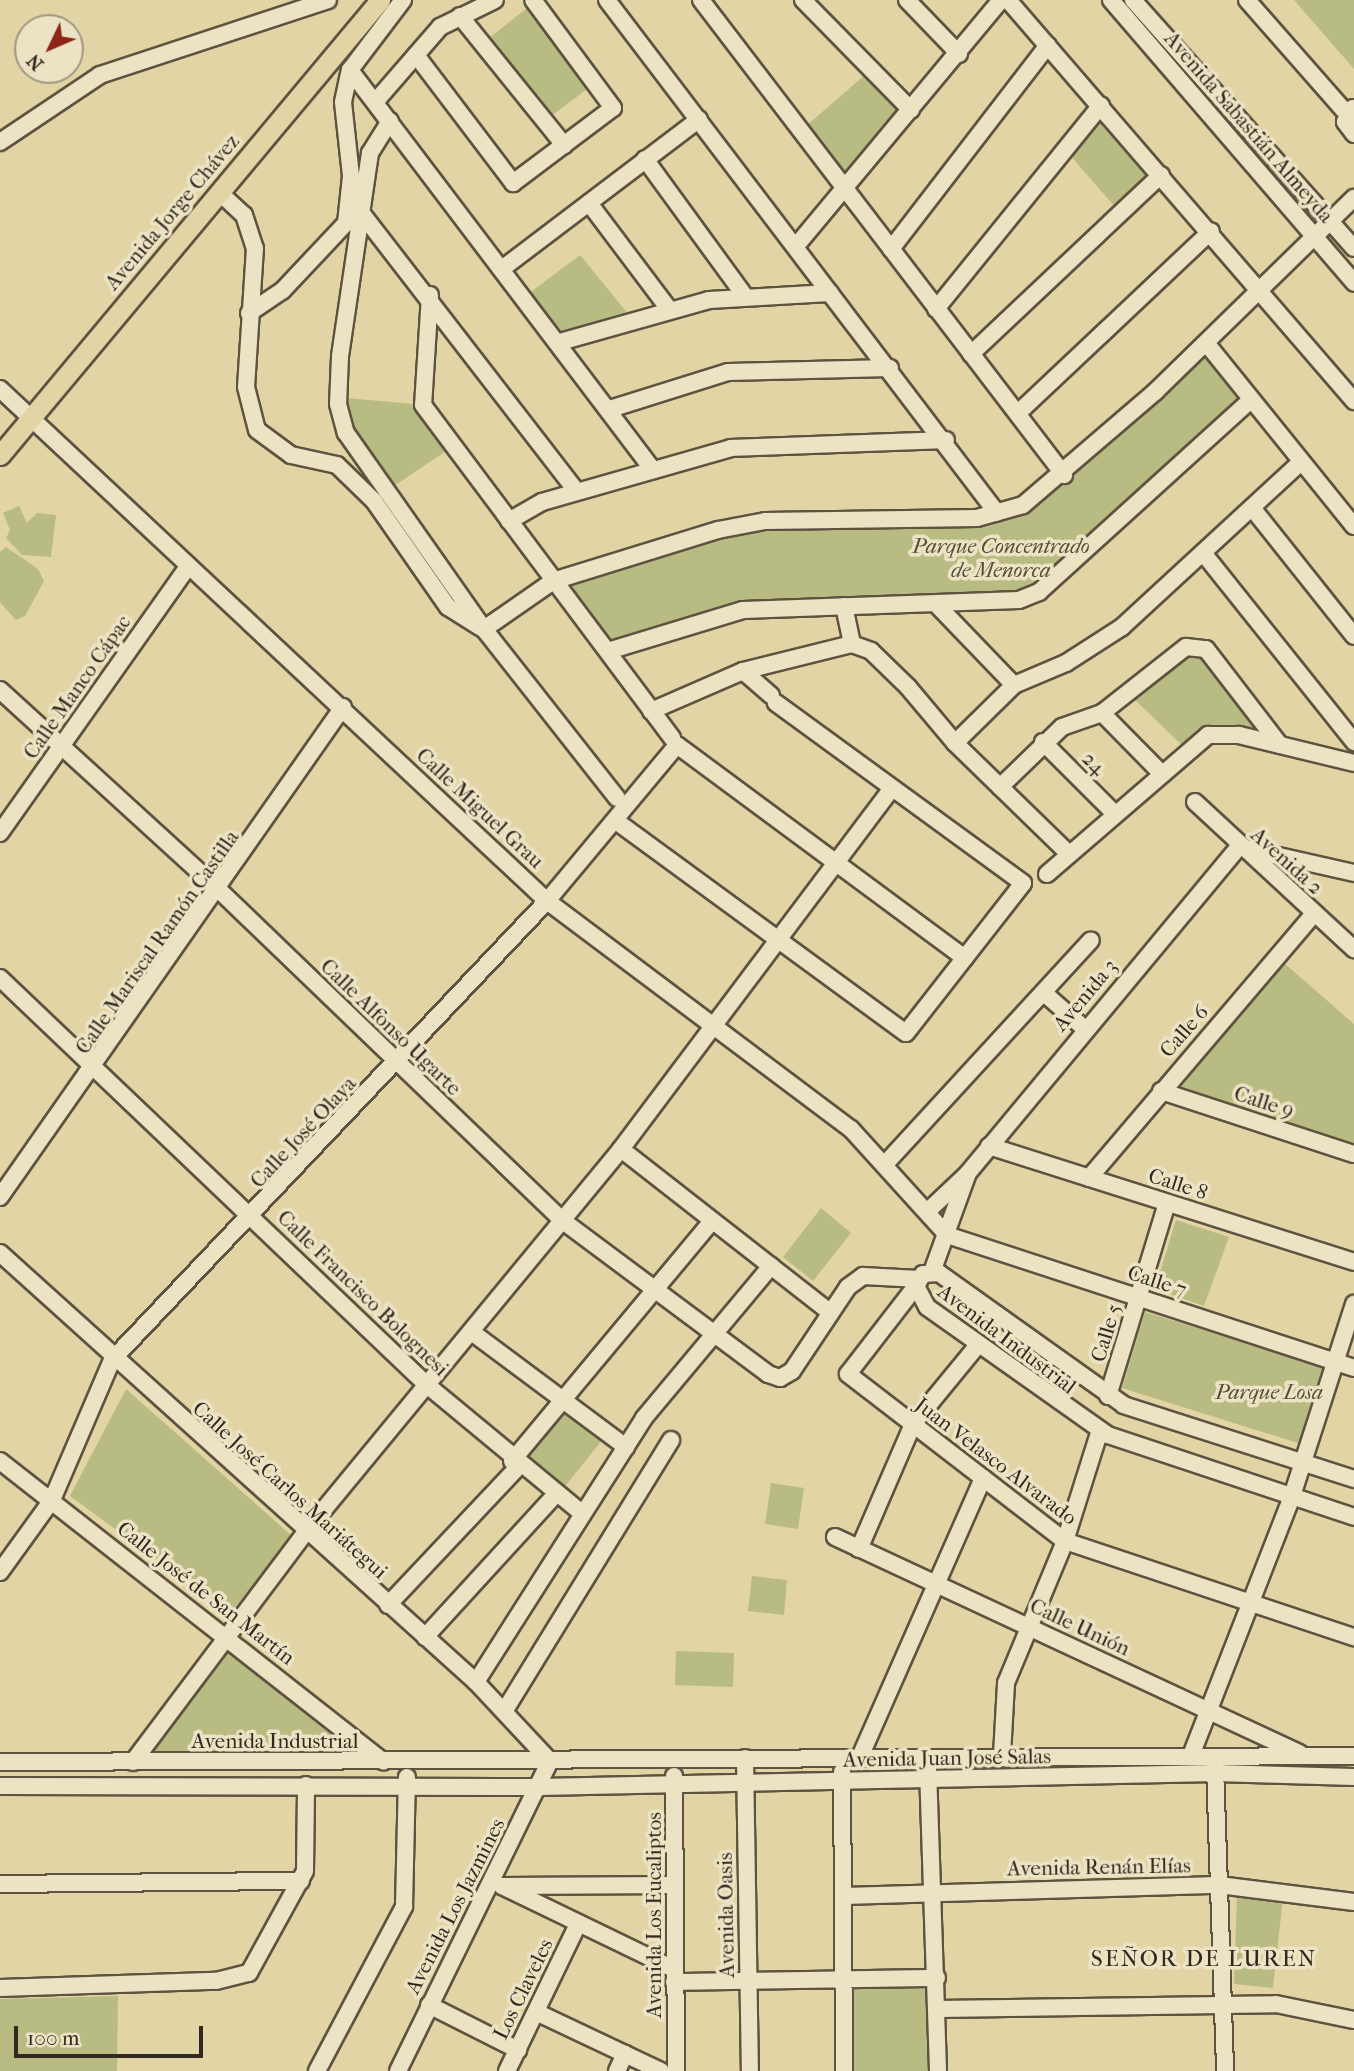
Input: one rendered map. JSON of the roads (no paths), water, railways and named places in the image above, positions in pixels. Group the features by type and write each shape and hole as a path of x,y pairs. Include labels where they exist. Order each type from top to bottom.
{"main road":[{"name":"Avenida Jorge Chávez","path":"0,455 28,415 380,0"}],"street":[{"path":"0,142 100,75 328,0"},
{"path":"249,313 282,291 346,223 351,176 343,102 350,70 403,0"},
{"path":"376,102 416,55 460,16 495,0"},
{"path":"416,55 513,183 613,108 533,0"},
{"path":"607,0 830,293 946,440 997,513"},
{"path":"701,0 1063,475"},
{"path":"803,0 911,110"},
{"path":"907,0 958,54"},
{"path":"796,246 847,191 1001,0"},
{"path":"1008,0 1263,290 1354,401"},
{"name":"Avenida Sabastián Almeyda","path":"1111,0 1317,237 1354,284"},
{"name":"Avenida Sabastián Almeyda","path":"1133,0 1354,248"},
{"path":"1247,0 1350,111 1354,134"},
{"path":"460,16 564,145"},
{"path":"891,248 1048,45"},
{"path":"350,70 560,342 653,470"},
{"path":"936,309 1101,105"},
{"path":"503,268 699,119"},
{"path":"390,121 370,153 340,357 338,404 346,432 484,629 617,798"},
{"path":"645,159 745,296"},
{"path":"971,354 1161,175"},
{"path":"219,192 244,215 255,248 246,387 257,430 291,455 337,465 374,501 449,607 484,629"},
{"path":"484,629 553,581 765,521 997,513 1023,505 1063,475 1207,344 1317,237 1330,218 1354,198"},
{"path":"589,203 668,309"},
{"path":"363,215 430,295 576,491"},
{"path":"1018,413 1210,231"},
{"path":"560,342 668,309 745,296 830,293"},
{"path":"430,295 425,325 423,405 675,741 965,958"},
{"path":"425,325 450,321"},
{"path":"1207,344 1250,401 1354,526"},
{"path":"610,409 728,372 890,368"},
{"name":"Calle Miguel Grau","path":"0,389 343,707 547,901 715,1026 887,1162 947,1235"},
{"path":"608,650 743,610 1019,600 1039,592 1250,401"},
{"path":"509,521 576,491 731,449 946,440"},
{"path":"955,744 1014,685 1098,645 1204,554 1301,462"},
{"path":"1253,509 1354,635"},
{"path":"1204,554 1354,742"},
{"name":"Calle Manco Cápac","path":"0,833 188,566"},
{"path":"936,604 1014,685"},
{"path":"844,606 852,644"},
{"path":"651,710 743,671 852,644 871,651 908,687 955,744 1068,853"},
{"path":"1000,787 1043,742 1062,727 1102,713 1186,647 1206,649 1280,745"},
{"path":"616,821 906,1033 1023,883 773,699 743,671"},
{"name":"Calle Alfonso Ugarte","path":"0,690 63,744 219,890 563,1221 655,1291 768,1374 780,1378 792,1371 831,1312"},
{"name":"Calle Mariscal Ramón Castilla","path":"0,1197 96,1067 343,707"},
{"path":"1102,713 1160,772"},
{"path":"1047,874 1160,772 1208,735 1280,745 1354,763"},
{"name":"Calle José Olaya","path":"0,1573 52,1500 113,1360 253,1216 547,901 616,821 675,741"},
{"name":"24","path":"1043,742 1115,814"},
{"path":"133,1762 307,1530 473,1332 621,1149 892,788"},
{"name":"Avenida 2","path":"1195,802 1239,847 1354,949"},
{"path":"1239,847 1354,873"},
{"name":"Avenida 3","path":"929,1210 968,1173 1084,1028 1239,847"},
{"name":"Calle 6","path":"1089,1178 1314,914"},
{"path":"887,1162 1091,940"},
{"name":"Calle Francisco Bolognesi","path":"0,978 253,1216 427,1385 515,1464 582,1513"},
{"path":"1044,993 1084,1028"},
{"name":"Calle 9","path":"1161,1091 1354,1154"},
{"name":"Calle 8","path":"989,1146 1354,1262"},
{"path":"621,1149 831,1312 863,1276 922,1279"},
{"name":"Avenida 3","path":"922,1279 947,1235 968,1173"},
{"name":"Calle 5","path":"1108,1396 1167,1203"},
{"path":"388,1605 515,1464 712,1221"},
{"name":"Calle 7","path":"947,1235 1354,1368"},
{"name":"Calle José Carlos Mariátegui","path":"0,1252 113,1360 475,1682 505,1710 550,1761"},
{"path":"475,1682 626,1447 771,1266"},
{"name":"Avenida Industrial","path":"922,1279 927,1307 1100,1430 1354,1517"},
{"name":"Avenida Industrial","path":"922,1279 1108,1396 1354,1479"},
{"name":"Juan Velasco Alvarado","path":"922,1279 848,1374 1065,1541 1354,1637"},
{"path":"1192,1753 1206,1710 1251,1604 1292,1496 1354,1304"},
{"path":"473,1332 563,1403 626,1447"},
{"path":"859,1549 913,1424 978,1345"},
{"path":"1002,1755 1006,1683 1065,1541 1100,1430"},
{"path":"505,1710 671,1440"},
{"name":"Calle José de San Martín","path":"0,1461 226,1635 383,1761"},
{"path":"860,1757 983,1478"},
{"path":"425,1637 555,1494"},
{"name":"Calle Unión","path":"835,1537 1354,1776"},
{"path":"1214,1752 1225,2071"},
{"name":"Avenida Juan José Salas","path":"550,1761 1214,1752 1354,1756"},
{"path":"927,1756 934,1892 938,2071"},
{"path":"841,1757 844,2071"},
{"name":"Avenida Oasis","path":"745,1758 750,2071"},
{"name":"Avenida Los Eucaliptos","path":"674,1759 676,2071"},
{"path":"317,2071 404,1907 406,1785 409,1761"},
{"name":"Avenida Industrial","path":"0,1762 550,1761"},
{"name":"Avenida Los Jazmines","path":"398,2071 429,2005 496,1886 550,1761"},
{"name":"Avenida Juan José Salas","path":"0,1786 540,1787 1215,1773 1354,1776"},
{"path":"0,1988 238,1978 258,1965 301,1881 306,1785"},
{"path":"0,1884 301,1881"},
{"path":"496,1886 675,1885"},
{"name":"Avenida Renán Elías","path":"844,1896 1219,1885 1354,1902"},
{"path":"496,1886 674,1975 748,1984 937,1978"},
{"name":"Los Claveles","path":"508,2071 577,1926"},
{"path":"938,2009 1276,2004 1354,2021"},
{"path":"429,2005 517,2050"},
{"path":"536,2012 661,2071"},
{"path":"617,2071 625,2054"}],"district":[{"name":"SEÑOR DE LUREN","path":"1204,1959"}],"park label":[{"name":"Parque Concentrado de Menorca","path":"1001,558"},
{"name":"Parque Losa","path":"1269,1392"}]}
